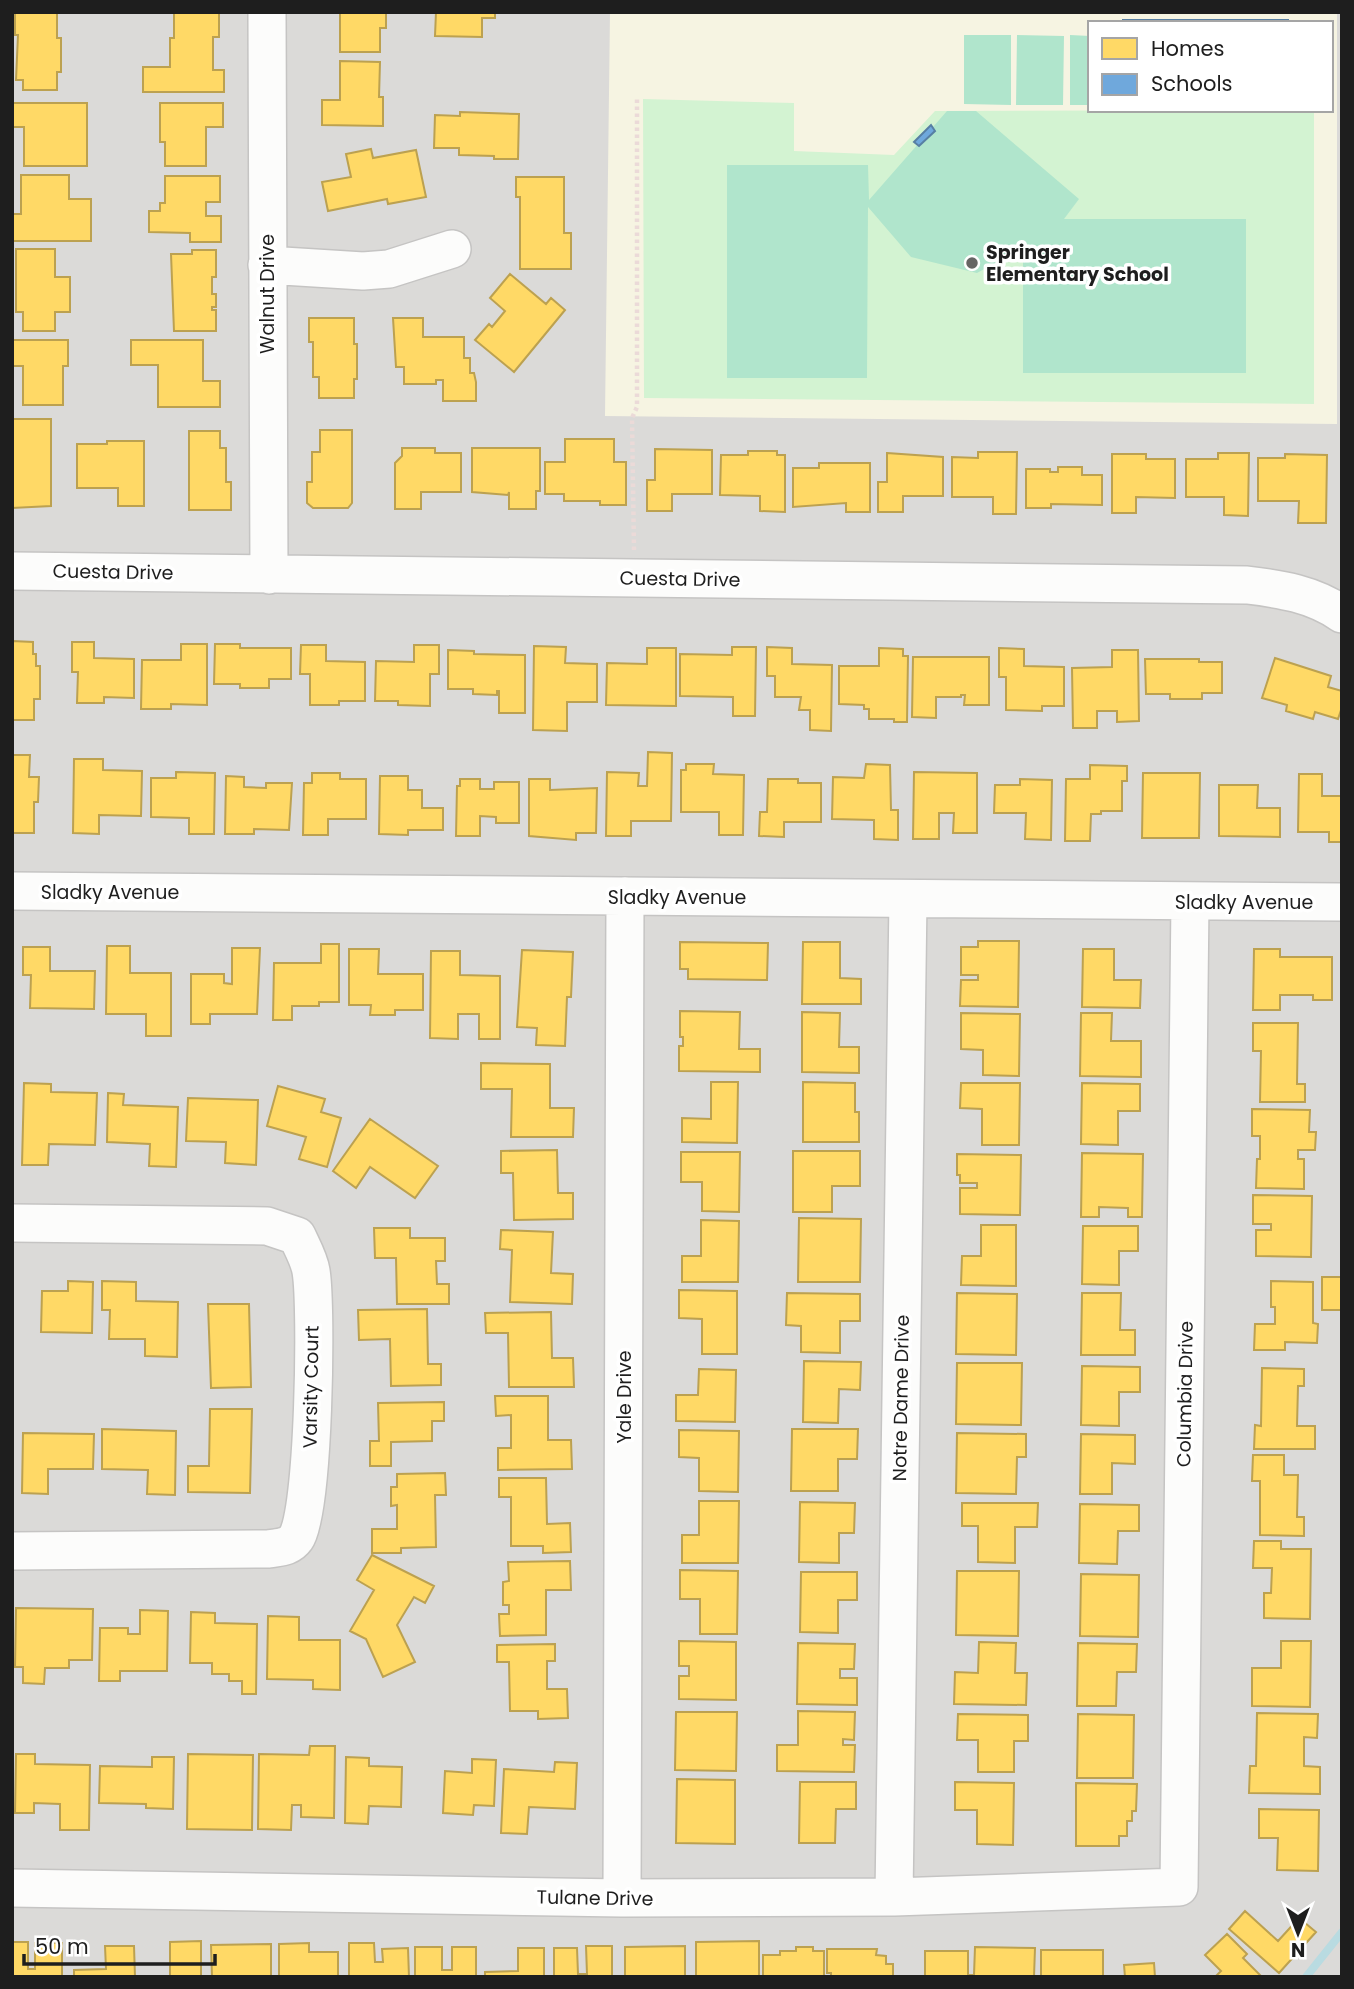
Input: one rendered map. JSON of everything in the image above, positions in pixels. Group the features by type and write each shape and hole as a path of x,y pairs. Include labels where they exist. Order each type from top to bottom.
{"street":[{"name":"Walnut Drive","path":"267,12 268,575"},
{"path":"267,265 363,271 389,269 452,249"},
{"name":"Cuesta Drive","path":"12,571 1247,585 1291,591 1337,610"},
{"name":"Sladky Avenue","path":"12,891 1342,902"},
{"name":"Yale Drive","path":"622,1898 625,896"},
{"name":"Notre Dame Drive","path":"894,1897 908,899"},
{"name":"Columbia Drive","path":"1179,1887 1191,901"},
{"name":"Varsity Court","path":"12,1223 267,1226 297,1236 311,1269 313,1390 304,1514 298,1536 289,1546 268,1549 12,1551"},
{"name":"Tulane Drive","path":"12,1888 622,1898 894,1897 1179,1887"}],"path":[{"path":"635,579 632,418 637,407 637,99"}],"shaded area":[{"path":"12,12 1342,12 1342,1977 12,1977"},
{"name":"Springer Elementary School","path":"610,12 1337,12 1337,424 605,416"}],"green space":[{"path":"964,35 1011,35 1011,105 964,104"},
{"path":"1017,35 1064,36 1063,105 1016,105"},
{"path":"1070,35 1088,36 1088,105 1070,105"},
{"name":"Springer Elementary School","path":"643,99 794,103 794,151 894,155 935,111 1314,112 1314,404 644,398"},
{"path":"947,111 976,111 1079,199 1064,219 1246,219 1246,373 1023,373 1023,248 977,273 911,257 868,207 867,378 727,378 727,165 868,165 869,200"}],"building: Homes":[{"path":"15,12 57,12 57,38 61,38 61,72 57,72 57,90 23,90 23,80 16,80 18,35 15,35"},
{"path":"174,12 219,12 219,37 213,37 213,70 224,70 224,92 143,92 143,67 170,67 170,38 174,38"},
{"path":"323,12 386,12 386,28 380,28 380,52 340,52 340,13"},
{"path":"436,12 495,12 495,18 482,18 482,37 435,36"},
{"path":"340,61 380,62 379,97 383,97 383,126 322,125 322,100 340,100"},
{"path":"12,103 87,103 87,166 24,166 24,127 12,127"},
{"path":"160,103 223,103 223,127 206,127 206,166 165,166 165,142 160,142"},
{"path":"460,112 519,114 518,159 459,155 459,148 434,148 435,115 460,116"},
{"path":"371,149 373,158 416,150 426,197 388,204 387,199 328,211 322,182 351,177 346,154"},
{"path":"21,175 69,175 69,199 91,199 91,241 12,241 12,214 21,214"},
{"path":"165,176 220,176 220,202 206,202 206,216 221,216 221,242 190,242 190,233 149,232 149,211 160,211 160,203 165,203"},
{"path":"516,177 564,177 564,233 571,233 571,269 520,269 520,197 516,197"},
{"path":"16,249 55,249 55,277 70,277 70,312 55,312 55,331 23,331 23,312 16,312"},
{"path":"192,250 216,250 216,277 212,277 212,294 216,294 216,307 212,307 212,310 216,310 216,331 174,331 171,254 192,254"},
{"path":"510,274 546,304 551,298 565,310 514,372 475,340 489,324 492,327 505,311 490,298"},
{"path":"309,318 354,318 357,379 354,379 354,398 319,398 319,377 313,377 313,342 309,342"},
{"path":"393,318 423,318 423,337 464,337 464,358 470,358 470,373 474,373 476,382 476,401 443,401 443,380 436,380 436,384 404,384 404,367 396,367"},
{"path":"12,340 68,340 68,366 63,366 63,405 23,405 23,366 12,366"},
{"path":"131,340 203,340 203,381 220,381 220,407 158,407 158,365 131,365"},
{"path":"12,419 51,419 51,506 12,508"},
{"path":"320,430 352,430 352,503 348,508 313,508 307,503 307,482 312,482 312,452 320,452"},
{"path":"189,431 220,431 220,448 226,448 226,482 231,482 231,510 189,510"},
{"path":"565,439 614,439 614,462 626,462 626,505 600,505 600,501 564,501 564,494 545,494 545,462 565,462"},
{"path":"107,441 144,441 144,506 118,506 118,488 77,488 77,444 107,444"},
{"path":"402,448 435,448 435,453 461,453 461,492 421,492 421,509 395,509 395,463 402,456"},
{"path":"472,448 540,448 540,491 536,491 536,509 509,509 509,492 508,495 472,492"},
{"path":"655,449 712,450 712,494 672,494 672,511 647,511 647,480 655,480"},
{"path":"748,451 777,451 777,455 785,455 785,512 760,511 760,496 720,495 721,455 748,455"},
{"path":"978,452 1017,452 1016,514 993,514 993,497 952,497 952,457 978,458"},
{"path":"887,453 943,457 943,496 903,496 903,512 878,512 878,482 887,482"},
{"path":"1218,453 1249,453 1248,516 1224,515 1224,497 1186,497 1186,459 1218,459"},
{"path":"1112,454 1146,454 1146,459 1175,459 1175,498 1136,497 1136,513 1112,513"},
{"path":"1285,454 1327,455 1326,523 1298,523 1299,501 1258,501 1258,458 1285,458"},
{"path":"819,463 870,463 870,512 846,512 846,503 793,507 793,468 819,468"},
{"path":"1058,467 1082,467 1082,475 1102,475 1102,505 1051,504 1051,508 1026,508 1026,469 1050,469 1050,472 1058,472"},
{"path":"12,641 33,642 36,666 40,666 40,699 34,699 34,720 12,720"},
{"path":"72,642 94,642 94,658 134,659 134,698 104,697 104,703 77,703 78,672 72,672"},
{"path":"181,644 207,644 207,705 171,704 171,709 141,709 142,660 181,660"},
{"path":"215,644 240,644 240,648 291,648 291,679 269,679 269,688 240,688 240,684 214,684"},
{"path":"301,645 326,645 326,661 365,662 365,701 339,701 339,705 310,705 310,674 300,674"},
{"path":"414,645 439,645 439,674 430,674 430,706 375,701 376,661 414,662"},
{"path":"534,646 566,647 565,663 597,664 597,702 567,702 567,731 533,730"},
{"path":"732,647 756,647 755,716 733,716 733,697 680,696 680,654 732,655"},
{"path":"767,647 792,648 792,664 832,665 831,731 810,730 810,710 799,710 801,697 775,697 775,676 767,676"},
{"path":"647,648 676,648 676,706 606,705 607,663 647,664"},
{"path":"879,648 903,649 903,656 908,656 907,722 869,719 869,709 864,709 864,705 839,704 839,666 879,666"},
{"path":"999,648 1024,649 1024,666 1064,667 1064,706 1042,706 1042,711 1006,710 1006,677 999,677"},
{"path":"448,650 474,651 474,654 525,655 525,713 499,713 499,691 497,695 473,694 473,689 448,689"},
{"path":"1112,650 1138,650 1139,721 1117,722 1117,711 1097,711 1097,728 1073,728 1072,668 1112,667"},
{"path":"913,657 989,657 989,705 964,705 965,695 936,697 936,718 912,717"},
{"path":"1275,658 1331,676 1328,687 1342,691 1342,707 1338,719 1315,712 1313,719 1286,711 1287,705 1262,698"},
{"path":"1145,659 1199,659 1199,662 1222,662 1222,693 1202,693 1202,699 1170,699 1170,694 1146,694"},
{"path":"648,752 672,753 671,821 631,821 631,836 606,836 607,772 639,773 638,786 647,786"},
{"path":"12,755 30,755 29,777 39,777 38,802 34,802 34,833 12,833"},
{"path":"74,759 103,759 103,770 142,771 141,816 99,815 99,834 73,833"},
{"path":"686,764 714,764 713,774 744,775 743,835 719,835 719,812 681,812 681,770 686,770"},
{"path":"866,764 890,765 891,810 898,810 898,840 874,839 874,820 832,819 833,777 864,778"},
{"path":"1090,765 1127,766 1127,781 1122,781 1122,811 1091,814 1090,841 1065,841 1066,779 1090,779"},
{"path":"176,772 215,773 214,834 189,834 189,818 151,817 151,778 176,778"},
{"path":"914,772 977,773 977,833 953,833 954,813 939,813 939,839 913,839"},
{"path":"312,773 340,773 340,779 366,779 366,819 328,819 328,835 303,835 304,783 312,783"},
{"path":"1143,773 1200,773 1199,838 1142,838"},
{"path":"1299,774 1322,774 1322,796 1342,796 1342,842 1329,842 1329,832 1298,832"},
{"path":"226,776 244,777 244,787 266,788 266,783 292,783 289,830 254,829 254,834 225,834"},
{"path":"380,776 408,776 408,790 422,790 422,808 443,808 443,830 408,830 408,835 379,834"},
{"path":"460,779 480,779 480,789 494,789 494,782 519,782 519,823 496,823 496,817 480,816 480,836 456,836 457,786 460,786"},
{"path":"529,779 550,779 550,790 597,788 596,833 576,833 576,840 529,836"},
{"path":"768,779 798,779 798,783 821,783 821,822 784,822 784,837 759,836 760,812 767,812"},
{"path":"1020,779 1052,780 1051,840 1025,839 1026,813 994,813 995,785 1020,785"},
{"path":"1219,785 1258,785 1257,808 1280,808 1280,837 1219,836"},
{"path":"978,941 1019,941 1018,1007 960,1006 961,980 978,980 978,975 961,975 961,947 978,947"},
{"path":"680,942 768,943 767,980 688,979 688,969 680,969"},
{"path":"803,942 840,942 840,978 861,979 861,1004 802,1004"},
{"path":"321,944 339,944 339,1002 319,1002 319,1006 292,1006 292,1020 273,1020 274,963 321,963"},
{"path":"107,946 130,946 130,973 171,973 171,1036 146,1036 146,1014 106,1014"},
{"path":"23,947 50,947 50,971 95,971 94,1009 30,1008 31,975 23,975"},
{"path":"232,948 260,948 257,1014 210,1014 210,1024 191,1024 191,974 224,974 224,983 232,984"},
{"path":"349,949 379,949 378,974 423,974 423,1010 395,1010 395,1015 370,1015 371,1005 349,1005"},
{"path":"1083,949 1114,949 1114,980 1141,980 1140,1008 1082,1007"},
{"path":"1254,949 1280,949 1280,957 1332,957 1332,1000 1313,1000 1313,995 1280,995 1280,1010 1253,1010"},
{"path":"522,950 573,952 571,997 567,997 565,1046 536,1045 537,1028 517,1027"},
{"path":"431,951 460,951 460,975 500,976 500,1039 479,1039 479,1014 458,1014 458,1039 430,1038"},
{"path":"680,1011 740,1012 739,1049 760,1049 760,1072 679,1071 679,1046 683,1046 683,1037 680,1037"},
{"path":"802,1012 840,1013 839,1047 859,1047 859,1073 802,1072"},
{"path":"961,1013 1020,1014 1019,1076 983,1075 983,1050 961,1049"},
{"path":"1081,1013 1112,1013 1111,1041 1141,1041 1141,1077 1080,1076"},
{"path":"1253,1023 1298,1023 1297,1084 1305,1084 1305,1102 1260,1102 1261,1051 1253,1051"},
{"path":"481,1063 550,1064 550,1108 574,1108 573,1137 511,1137 512,1089 481,1089"},
{"path":"711,1082 738,1082 737,1143 682,1142 682,1118 711,1119"},
{"path":"803,1082 855,1083 859,1142 803,1142"},
{"path":"24,1083 51,1084 51,1092 97,1093 95,1145 49,1144 48,1165 22,1165"},
{"path":"961,1083 1020,1083 1019,1145 982,1145 982,1109 960,1108"},
{"path":"1082,1083 1140,1084 1140,1111 1118,1111 1118,1145 1081,1144"},
{"path":"278,1086 325,1099 321,1112 341,1118 327,1167 299,1159 306,1137 267,1126"},
{"path":"108,1093 124,1094 123,1105 178,1107 176,1167 149,1166 150,1144 107,1142"},
{"path":"188,1098 258,1100 256,1165 225,1163 226,1142 186,1141"},
{"path":"1252,1109 1310,1110 1309,1132 1316,1132 1315,1150 1298,1150 1298,1159 1304,1159 1304,1189 1256,1188 1260,1136 1252,1136"},
{"path":"370,1119 438,1166 415,1198 370,1167 356,1188 333,1171"},
{"path":"557,1150 558,1193 573,1193 573,1219 514,1220 513,1173 501,1173 501,1151"},
{"path":"793,1151 860,1151 860,1186 832,1186 832,1212 793,1212"},
{"path":"681,1152 740,1152 739,1212 702,1211 702,1182 681,1182"},
{"path":"1082,1153 1143,1154 1142,1217 1128,1217 1128,1208 1099,1207 1099,1217 1081,1217"},
{"path":"957,1154 1021,1155 1020,1215 960,1214 960,1188 977,1188 977,1183 960,1183 960,1175 957,1175"},
{"path":"1253,1195 1312,1196 1311,1257 1256,1256 1256,1230 1271,1230 1271,1224 1253,1224"},
{"path":"799,1218 861,1219 860,1282 798,1282"},
{"path":"701,1220 739,1221 738,1282 682,1282 682,1256 701,1256"},
{"path":"981,1225 1016,1225 1016,1286 961,1285 962,1256 981,1256"},
{"path":"1083,1226 1138,1226 1138,1251 1119,1251 1119,1285 1082,1284"},
{"path":"374,1228 410,1228 410,1238 445,1238 445,1261 436,1261 437,1284 449,1284 449,1304 397,1304 396,1258 375,1258"},
{"path":"501,1230 553,1232 551,1273 573,1274 572,1304 510,1302 512,1250 500,1249"},
{"path":"1322,1277 1341,1277 1341,1310 1322,1310"},
{"path":"68,1281 93,1282 92,1333 41,1332 42,1291 68,1291"},
{"path":"102,1281 136,1282 136,1301 178,1302 177,1357 145,1356 145,1339 109,1339 110,1310 102,1310"},
{"path":"1271,1281 1313,1282 1313,1323 1318,1324 1317,1343 1285,1342 1285,1350 1254,1350 1255,1324 1275,1324 1275,1307 1271,1307"},
{"path":"679,1290 737,1291 737,1354 702,1354 702,1319 679,1318"},
{"path":"787,1293 860,1294 860,1321 840,1321 840,1353 801,1352 801,1326 786,1325"},
{"path":"957,1293 1017,1294 1016,1355 956,1354"},
{"path":"1082,1293 1121,1293 1120,1330 1135,1330 1135,1355 1081,1355"},
{"path":"208,1304 249,1304 251,1387 211,1388"},
{"path":"427,1309 428,1364 441,1364 441,1385 391,1386 390,1339 359,1340 358,1310"},
{"path":"551,1312 552,1358 573,1358 574,1387 509,1387 508,1333 486,1333 485,1313"},
{"path":"804,1361 861,1362 860,1390 839,1389 838,1423 803,1422"},
{"path":"957,1363 1022,1363 1021,1425 956,1424"},
{"path":"1082,1366 1140,1367 1140,1392 1119,1392 1119,1426 1081,1425"},
{"path":"1262,1368 1304,1369 1304,1386 1298,1386 1297,1426 1315,1426 1315,1449 1254,1449 1255,1425 1261,1426"},
{"path":"699,1369 736,1370 735,1422 676,1421 676,1395 698,1395"},
{"path":"495,1396 548,1396 548,1440 571,1440 572,1469 498,1470 498,1448 511,1448 511,1415 496,1416"},
{"path":"444,1402 444,1421 432,1421 432,1441 391,1442 391,1466 370,1466 370,1441 379,1441 378,1403"},
{"path":"210,1409 252,1409 250,1493 188,1492 188,1466 209,1466"},
{"path":"102,1429 176,1431 175,1495 147,1494 148,1470 102,1469"},
{"path":"792,1429 858,1429 857,1459 838,1459 838,1491 791,1491"},
{"path":"679,1430 739,1431 738,1492 699,1491 699,1458 679,1457"},
{"path":"23,1433 94,1434 93,1469 48,1469 48,1494 22,1493"},
{"path":"957,1433 1026,1434 1026,1457 1017,1457 1016,1494 956,1493"},
{"path":"1081,1434 1135,1435 1135,1464 1112,1463 1112,1494 1080,1494"},
{"path":"1253,1455 1284,1455 1284,1475 1298,1475 1297,1517 1304,1517 1304,1536 1260,1535 1260,1481 1252,1481"},
{"path":"445,1473 446,1495 435,1495 436,1547 401,1548 401,1553 372,1553 372,1529 397,1529 397,1505 391,1506 391,1487 397,1487 397,1474"},
{"path":"499,1478 546,1478 547,1524 570,1523 571,1552 543,1553 543,1546 511,1546 511,1497 499,1497"},
{"path":"699,1501 739,1501 738,1563 682,1563 682,1535 699,1535"},
{"path":"800,1502 855,1503 854,1533 839,1533 839,1563 799,1562"},
{"path":"962,1503 1038,1503 1037,1527 1015,1527 1015,1563 978,1562 978,1526 962,1526"},
{"path":"1080,1504 1139,1505 1139,1531 1118,1531 1117,1564 1079,1563"},
{"path":"1254,1541 1281,1541 1281,1549 1311,1549 1310,1619 1264,1618 1264,1593 1271,1593 1272,1568 1253,1568"},
{"path":"372,1555 434,1586 425,1603 414,1597 397,1625 415,1662 383,1677 366,1639 350,1631 374,1590 357,1580"},
{"path":"570,1561 571,1590 546,1590 546,1635 500,1636 499,1614 509,1614 509,1605 503,1605 503,1582 509,1581 508,1562"},
{"path":"680,1570 738,1571 737,1634 700,1634 700,1599 680,1599"},
{"path":"957,1571 1019,1571 1018,1636 956,1635"},
{"path":"801,1572 857,1572 857,1600 838,1600 838,1633 800,1632"},
{"path":"1081,1574 1139,1575 1138,1637 1080,1636"},
{"path":"16,1608 93,1609 92,1660 69,1660 69,1668 45,1668 44,1684 23,1683 23,1667 15,1667"},
{"path":"140,1610 168,1611 167,1671 120,1671 120,1681 99,1681 100,1628 128,1628 128,1634 140,1634"},
{"path":"191,1612 215,1613 215,1623 257,1624 256,1694 242,1694 242,1681 229,1681 229,1674 212,1674 212,1663 190,1663"},
{"path":"268,1616 299,1617 299,1640 340,1640 340,1690 313,1689 313,1680 267,1679"},
{"path":"679,1641 736,1642 736,1700 679,1699 679,1676 689,1676 689,1666 679,1666"},
{"path":"1281,1641 1311,1641 1310,1707 1252,1706 1252,1668 1281,1668"},
{"path":"979,1642 1016,1643 1015,1673 1027,1673 1026,1705 954,1704 955,1672 978,1673"},
{"path":"798,1643 855,1644 854,1669 840,1669 840,1678 857,1678 857,1705 797,1704"},
{"path":"1078,1643 1137,1644 1136,1672 1117,1672 1116,1706 1077,1706"},
{"path":"555,1644 555,1661 547,1661 547,1689 567,1689 568,1718 538,1719 538,1711 510,1711 509,1662 497,1662 497,1645"},
{"path":"798,1711 855,1712 854,1740 843,1739 843,1745 855,1745 854,1772 777,1771 777,1745 798,1745"},
{"path":"676,1712 737,1712 736,1771 675,1770"},
{"path":"1257,1713 1318,1714 1317,1738 1304,1737 1304,1766 1320,1767 1320,1794 1249,1793 1250,1766 1256,1766"},
{"path":"958,1714 1028,1715 1028,1741 1014,1741 1014,1772 978,1772 978,1740 957,1740"},
{"path":"1078,1714 1134,1715 1133,1778 1077,1778"},
{"path":"310,1746 335,1746 334,1818 301,1817 301,1805 292,1805 291,1830 258,1829 259,1754 309,1755"},
{"path":"16,1754 35,1754 35,1764 90,1765 89,1830 60,1830 60,1804 34,1803 34,1813 15,1813"},
{"path":"188,1754 253,1755 252,1830 187,1829"},
{"path":"152,1757 174,1757 173,1809 146,1808 146,1804 99,1803 100,1766 152,1767"},
{"path":"346,1757 369,1758 369,1766 402,1767 401,1807 369,1806 368,1824 345,1823"},
{"path":"472,1759 496,1760 494,1806 474,1805 473,1815 443,1813 445,1771 472,1773"},
{"path":"555,1762 577,1763 575,1809 529,1807 527,1834 501,1833 504,1769 554,1772"},
{"path":"677,1779 735,1780 735,1844 676,1843"},
{"path":"800,1782 856,1782 856,1809 836,1809 835,1843 799,1843"},
{"path":"955,1782 1014,1783 1013,1845 977,1844 977,1810 955,1810"},
{"path":"1076,1783 1137,1784 1136,1811 1132,1811 1132,1821 1127,1821 1127,1836 1119,1836 1119,1846 1076,1846"},
{"path":"1259,1809 1319,1810 1318,1871 1277,1870 1278,1838 1259,1838"},
{"path":"1245,1911 1278,1941 1299,1918 1316,1932 1279,1973 1229,1929"},
{"path":"1227,1934 1247,1954 1243,1958 1262,1977 1215,1977 1221,1971 1205,1955"},
{"path":"201,1941 201,1977 170,1977 170,1942"},
{"path":"759,1941 759,1977 696,1977 696,1942"},
{"path":"12,1942 28,1942 28,1969 35,1969 35,1943 62,1943 62,1977 12,1977"},
{"path":"309,1943 309,1952 338,1952 338,1977 279,1977 279,1944"},
{"path":"349,1943 374,1943 375,1962 383,1962 382,1949 408,1948 409,1977 349,1977"},
{"path":"271,1944 271,1977 212,1977 211,1945"},
{"path":"105,1946 134,1946 135,1977 74,1977 74,1970 106,1969"},
{"path":"586,1946 612,1946 612,1977 554,1977 554,1948 577,1948 578,1974 587,1974"},
{"path":"685,1946 685,1977 625,1977 625,1947"},
{"path":"415,1947 442,1947 442,1970 452,1970 452,1947 476,1947 476,1977 415,1977"},
{"path":"796,1947 813,1947 813,1951 824,1951 824,1976 763,1977 763,1955 780,1955 780,1951 796,1951"},
{"path":"975,1947 1035,1948 1034,1977 970,1977 974,1975"},
{"path":"518,1948 544,1948 544,1977 485,1977 485,1972 518,1971"},
{"path":"827,1949 877,1949 876,1955 886,1956 886,1964 893,1964 893,1977 831,1977 831,1973 827,1973"},
{"path":"1041,1950 1103,1950 1103,1977 1041,1977"},
{"path":"925,1951 968,1951 968,1977 925,1977"},
{"path":"1154,1963 1155,1977 1125,1977 1124,1965"}],"building: Schools":[{"path":"1123,20 1288,20 1288,21"},
{"path":"931,125 935,131 919,146 914,142"}],"waterway":[{"path":"1306,1977 1342,1932"}],"place":[{"name":"Springer Elementary School","path":"972,263"}]}
